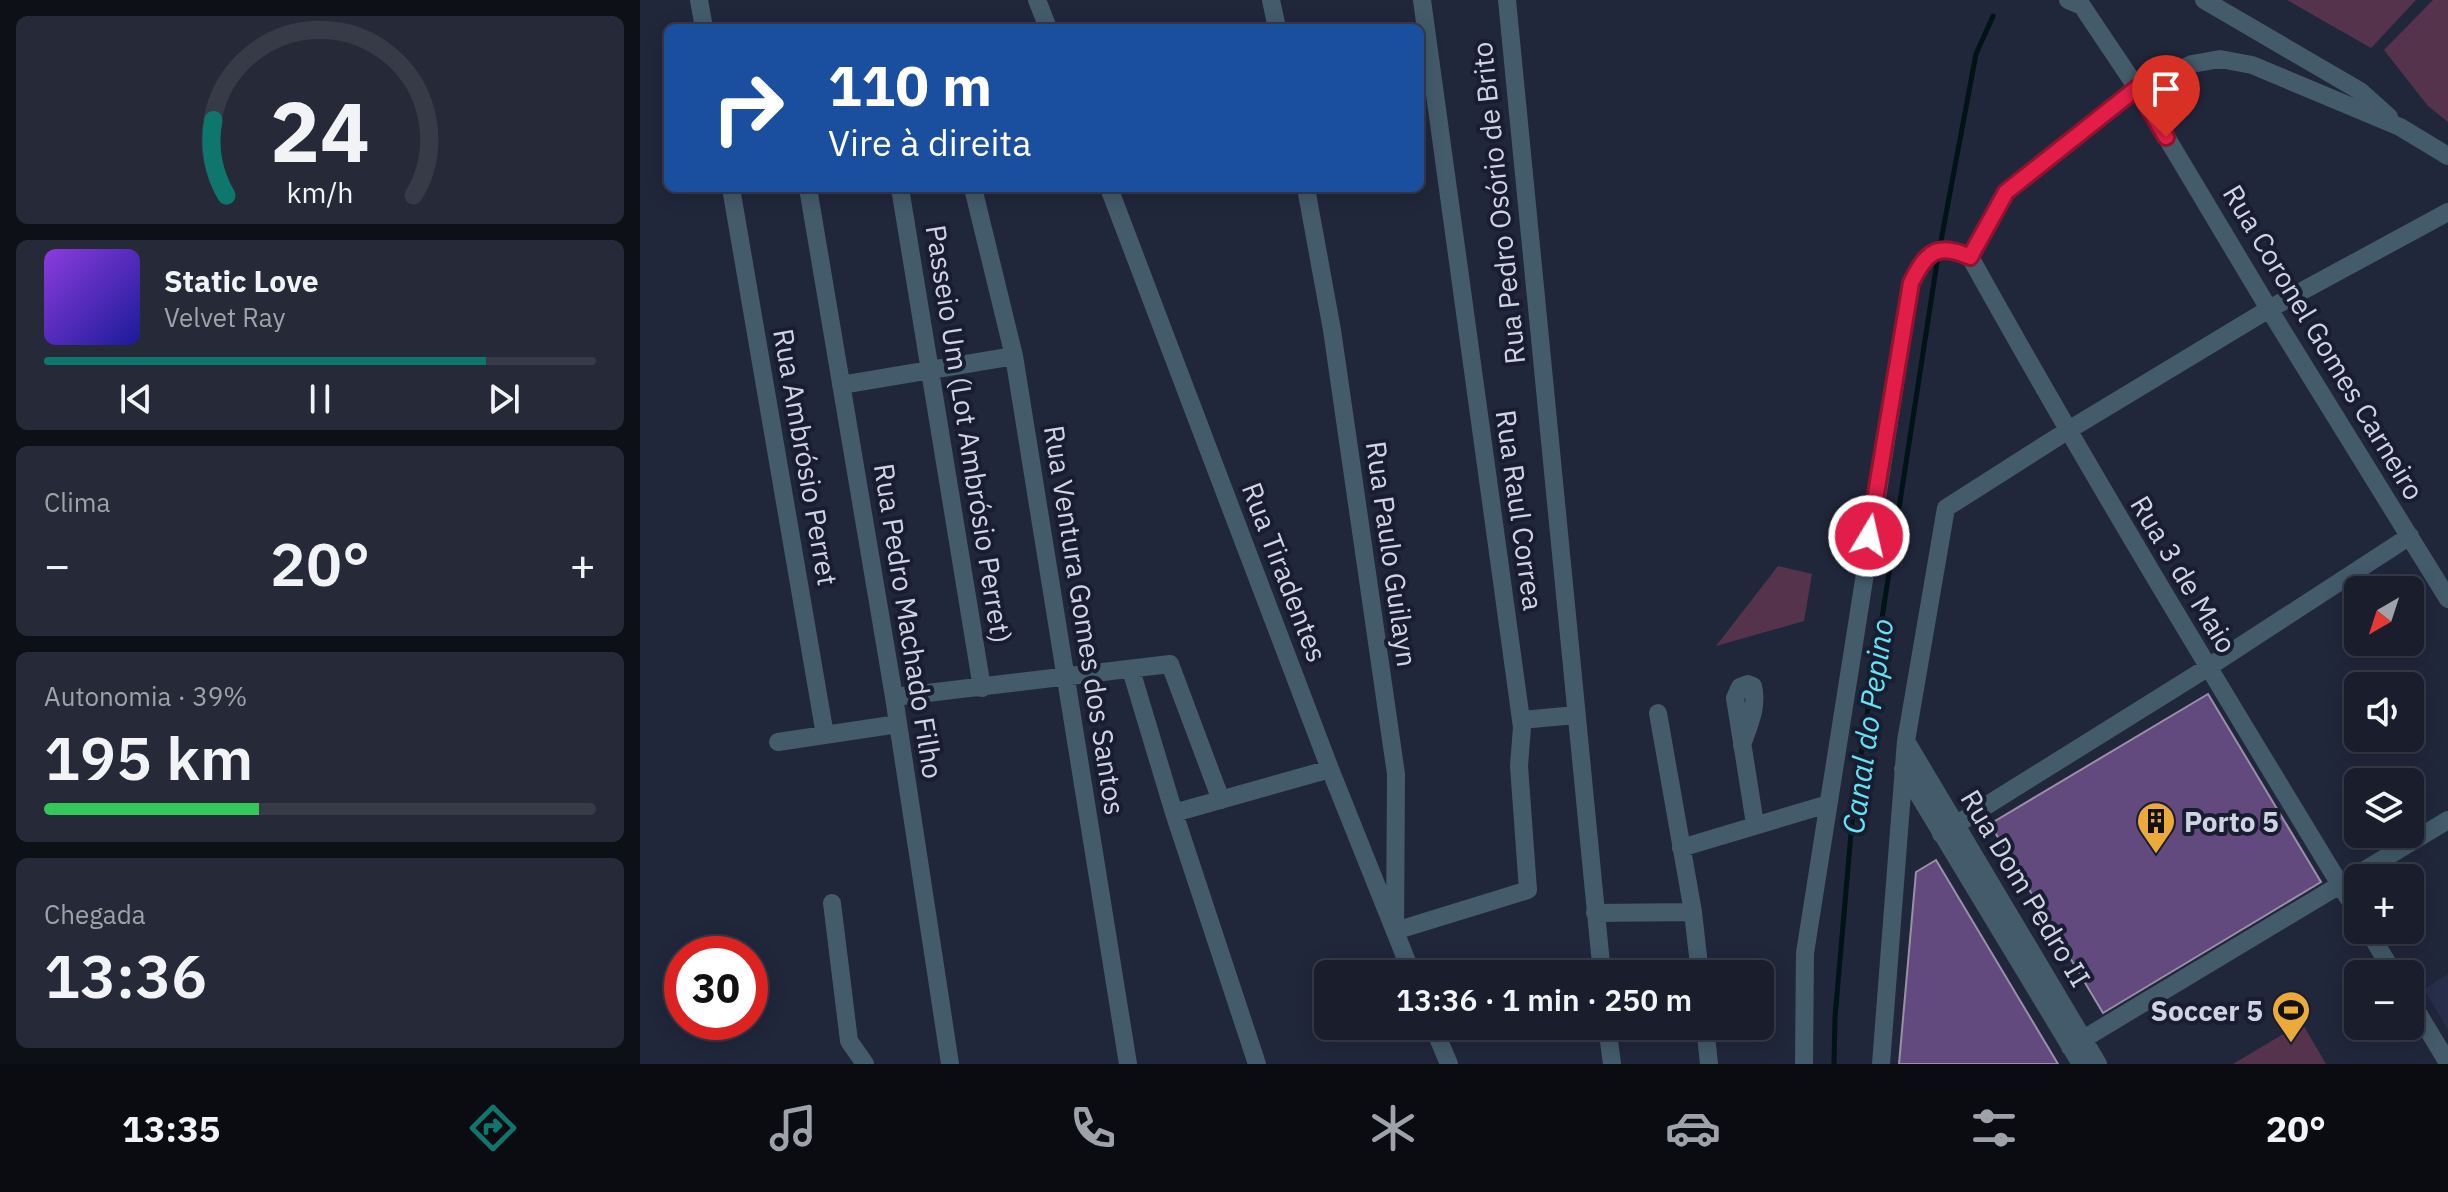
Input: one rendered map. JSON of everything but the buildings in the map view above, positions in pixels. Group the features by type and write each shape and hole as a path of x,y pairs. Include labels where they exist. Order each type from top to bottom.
{"street":[{"path":"699,0 703,24"},
{"path":"1037,0 1046,24"},
{"path":"1271,0 1276,24"},
{"name":"Rua Raul Correa","path":"1395,931 1528,890 1520,795 1521,720 1422,0"},
{"name":"Rua Pedro Osório de Brito","path":"1507,0 1600,960"},
{"name":"Rua Coronel Gomes Carneiro","path":"2068,0 2082,6 2137,88 2448,599"},
{"path":"2204,0 2360,91 2400,127"},
{"path":"1804,1064 1805,953 1911,283 1921,262 1942,250 1970,257 2006,192 2137,88 2192,64 2220,59 2252,65 2400,127 2448,156"},
{"name":"Rua Ambrósio Perret","path":"732,192 825,735"},
{"name":"Rua Pedro Machado Filho","path":"809,192 894,697 950,1064"},
{"name":"Passeio Um (Lot Ambrósio Perret)","path":"901,192 982,688"},
{"name":"Rua Ventura Gomes dos Santos","path":"974,192 1014,356 1128,1064"},
{"name":"Rua Tiradentes","path":"1111,192 1330,769 1406,960"},
{"name":"Rua Paulo Guilayn","path":"1307,192 1332,330 1396,774 1395,931"},
{"path":"1881,1064 1906,741 1946,508 2269,309 2448,212"},
{"name":"Rua 3 de Maio","path":"1970,257 2067,431 2344,891"},
{"path":"841,385 1014,356"},
{"path":"1949,830 2410,536"},
{"path":"894,697 1170,664 1221,800"},
{"path":"1131,670 1174,813 1257,1064"},
{"path":"1658,713 1693,912 1698,960"},
{"path":"1521,720 1576,715"},
{"path":"778,742 898,724"},
{"name":"Rua Dom Pedro II","path":"1906,741 1949,830 2077,1043 2098,1064"},
{"path":"1742,745 1755,824"},
{"path":"1174,813 1330,769"},
{"name":"Rua Dom Pedro II","path":"1903,769 1949,830"},
{"path":"1681,848 1828,804"},
{"path":"2077,1043 2448,820"},
{"path":"832,903 849,1041 865,1064"},
{"path":"1595,913 1693,912"},
{"path":"2424,1023 2448,1063"},
{"path":"1439,1040 1449,1064"},
{"path":"1609,1040 1612,1064"},
{"path":"1706,1040 1709,1064"},
{"name":"Rua Dom Pedro II","path":"2077,1043 2081,1064"}],"shaded area":[{"path":"2287,0 2416,0 2371,48"},
{"path":"2433,0 2448,0 2448,122 2428,106 2384,50"},
{"path":"1778,566 1812,574 1804,621 1716,646"},
{"path":"2448,974 2448,1030 2424,989"},
{"name":"Soccer 5","path":"2302,1023 2326,1064 2233,1064"}],"waterway":[{"name":"Canal do Pepino","path":"1940,246 1976,54 1993,16"},
{"name":"Canal do Pepino","path":"1834,1064 1835,1017 1854,799 1938,256"}],"place":[{"name":"Porto 5","path":"2156,855"},
{"name":"Soccer 5","path":"2291,1044"}],"route":[{"path":"1869,536 1911,283 1921,262 1934,251 1951,249 1970,257 2006,192 2137,88 2166,137"}]}
